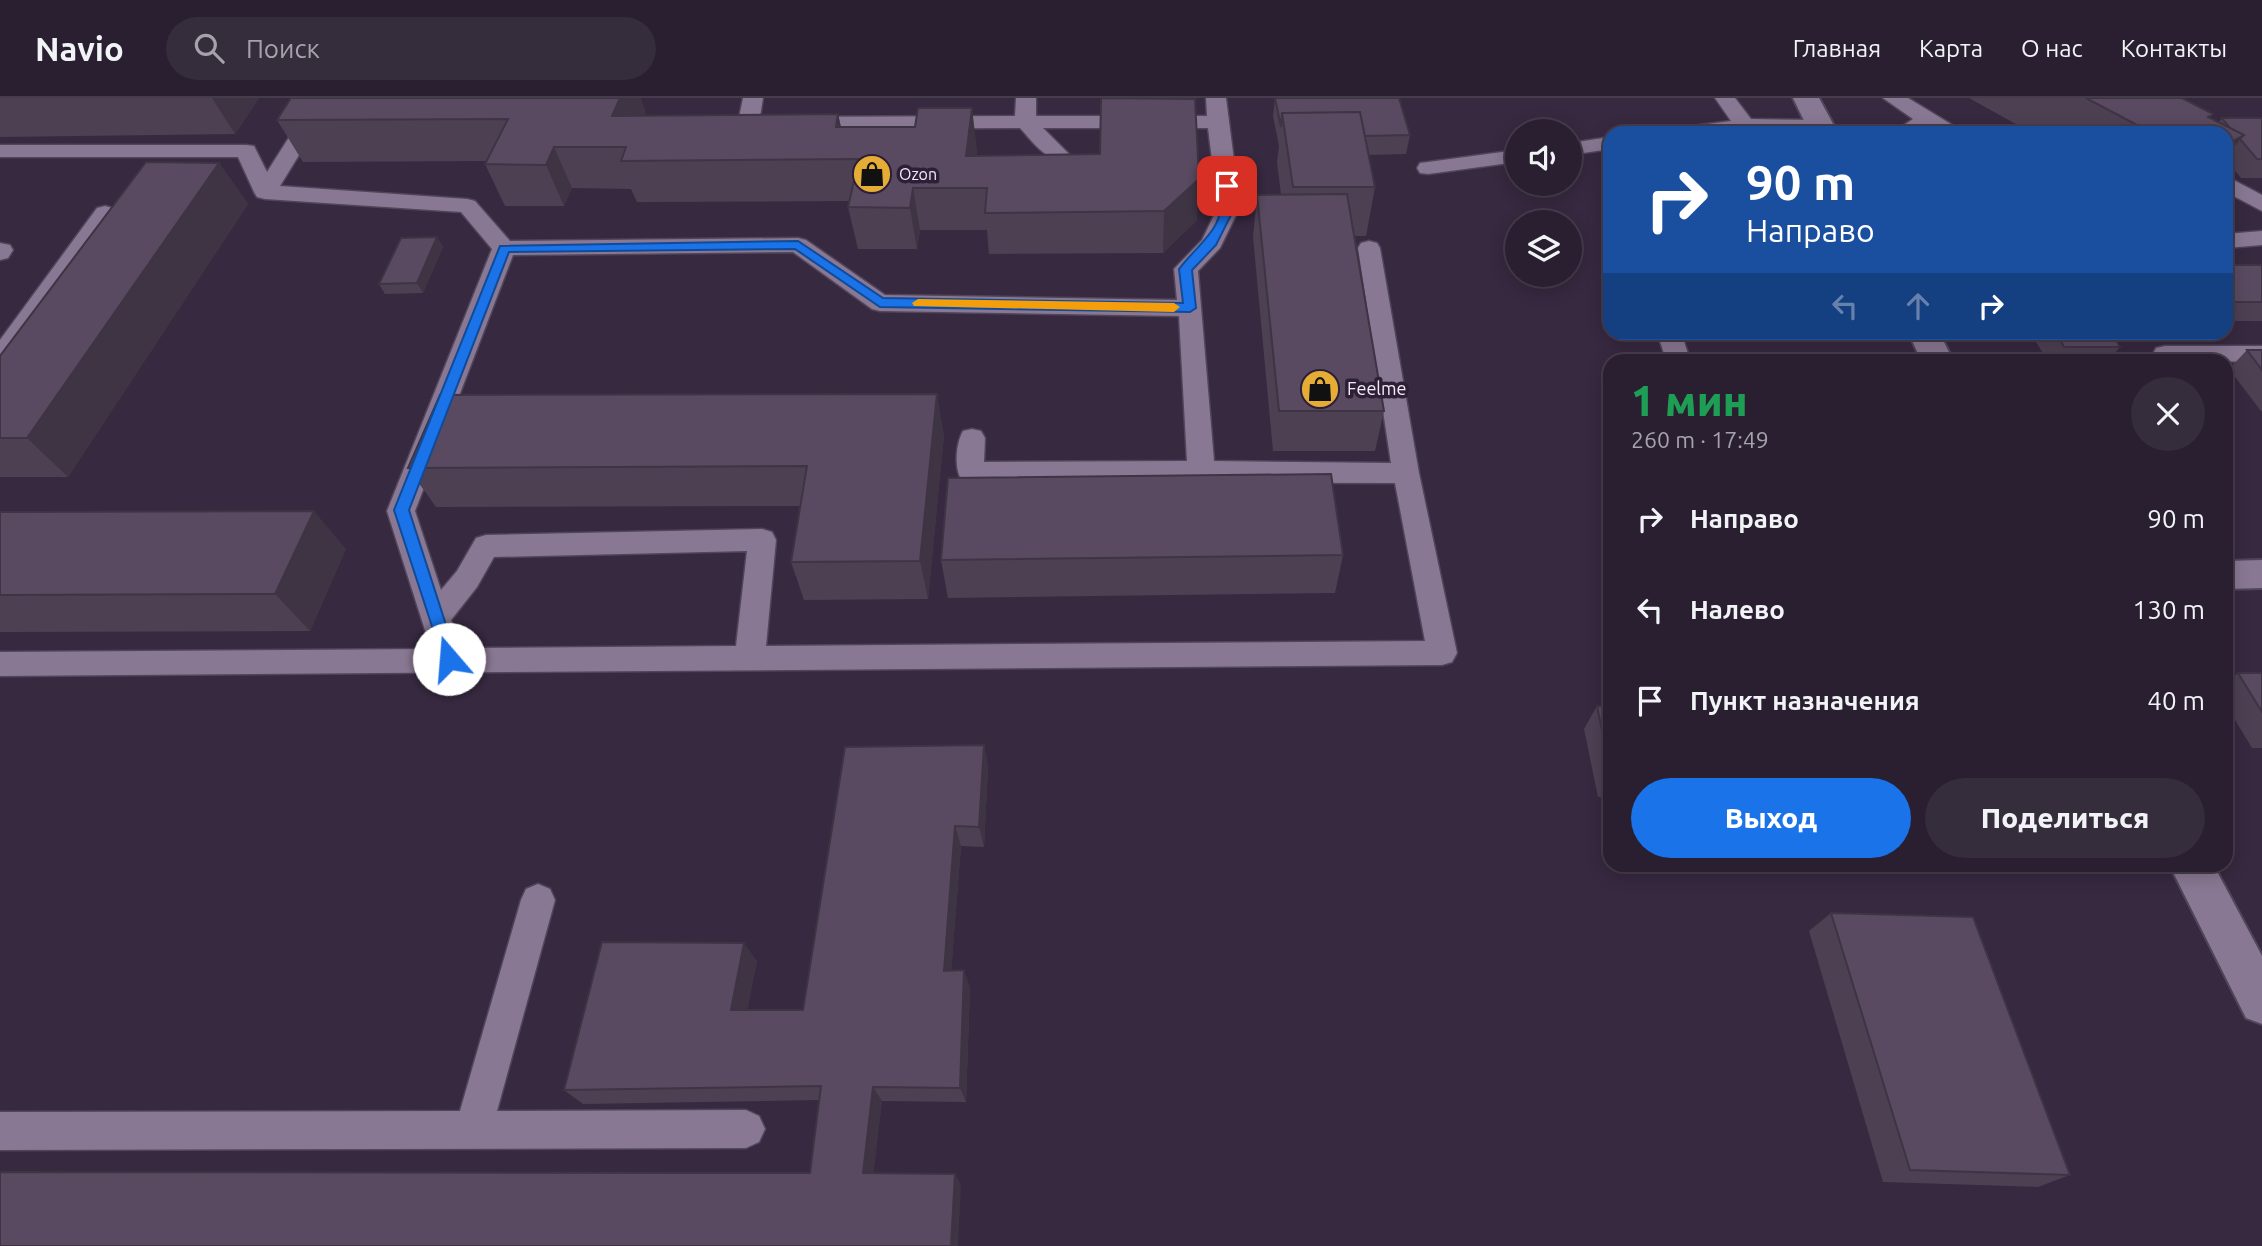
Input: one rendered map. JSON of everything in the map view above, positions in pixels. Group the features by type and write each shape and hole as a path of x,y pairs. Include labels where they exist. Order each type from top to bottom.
{"street":[{"path":"1806,98 1820,126"},
{"path":"2233,575 2262,573"},
{"path":"2194,872 2262,1002"}],"lane":[{"path":"265,192 324,98"},
{"path":"753,98 748,123 1218,122"},
{"path":"1026,98 1025,122 1058,154"},
{"path":"1201,471 1186,269 1212,243 1229,207 1216,98"},
{"path":"1725,98 1745,125"},
{"path":"1893,98 1940,126"},
{"path":"1916,126 1928,119"},
{"path":"1737,126 1764,126"},
{"path":"1582,147 1603,144"},
{"path":"0,151 246,151 265,192"},
{"path":"1428,168 1505,158"},
{"path":"2233,187 2262,204"},
{"path":"265,192 467,206 504,248 798,245 880,303 1190,308"},
{"path":"0,358 105,213"},
{"path":"2233,240 2262,238"},
{"path":"449,659 401,510 504,248"},
{"path":"0,664 1442,653 1406,473 1369,248"},
{"path":"2155,340 2166,354"},
{"path":"2233,355 2262,354"},
{"path":"972,438 970,472 1406,473"},
{"path":"436,617 467,579 486,546 762,540 750,657"},
{"path":"473,1129 538,900"},
{"path":"0,1131 746,1129"}],"building":[{"path":"291,98 620,98 612,116 838,114 836,127 915,127 918,108 972,108 966,156 1100,154 1101,98 1195,99 1199,179 1164,211 985,213 987,188 913,188 910,208 848,207 859,159 621,161 626,147 554,147 546,165 485,164 508,119 277,120"},
{"path":"1275,98 1399,98 1410,135 1365,136 1360,112 1282,113 1281,127"},
{"path":"2086,98 2182,98 2213,114 2208,117 2226,126 2139,126"},
{"path":"1360,112 1375,187 1293,187 1282,113"},
{"path":"2222,118 2262,118 2262,159 2257,159 2240,139 2244,135 2233,130 2233,126 2228,126"},
{"path":"2233,130 2244,135 2233,141"},
{"path":"146,162 219,163 27,438 0,438 0,356"},
{"path":"1347,194 1384,411 1279,411 1257,195"},
{"path":"437,237 417,283 379,284 401,238"},
{"path":"2233,265 2262,265 2262,302 2233,302"},
{"path":"2060,340 2116,340 2120,347 2064,347"},
{"path":"2247,350 2262,350 2262,370"},
{"path":"937,394 920,561 791,562 807,466 408,468 440,395"},
{"path":"1331,474 1343,555 941,560 948,478"},
{"path":"314,511 275,594 0,595 0,512"},
{"path":"2238,673 2262,673 2262,712"},
{"path":"1597,706 1603,706 1603,735"},
{"path":"984,745 979,827 955,826 944,971 964,970 960,1088 873,1087 863,1173 955,1174 951,1246 0,1246 0,1172 810,1173 821,1086 564,1090 602,942 744,943 731,1010 803,1010 845,747"},
{"path":"1831,913 1973,917 2070,1175 1910,1170"}],"slow traffic":[{"path":"918,303 1174,307"}],"place":[{"name":"Ozon","path":"872,174"},
{"name":"Feelme","path":"1320,389"}],"route":[{"path":"449,659 401,510 504,248 798,245 880,303 1190,308 1186,269 1212,243 1221,225 1229,207 1227,186"}]}
